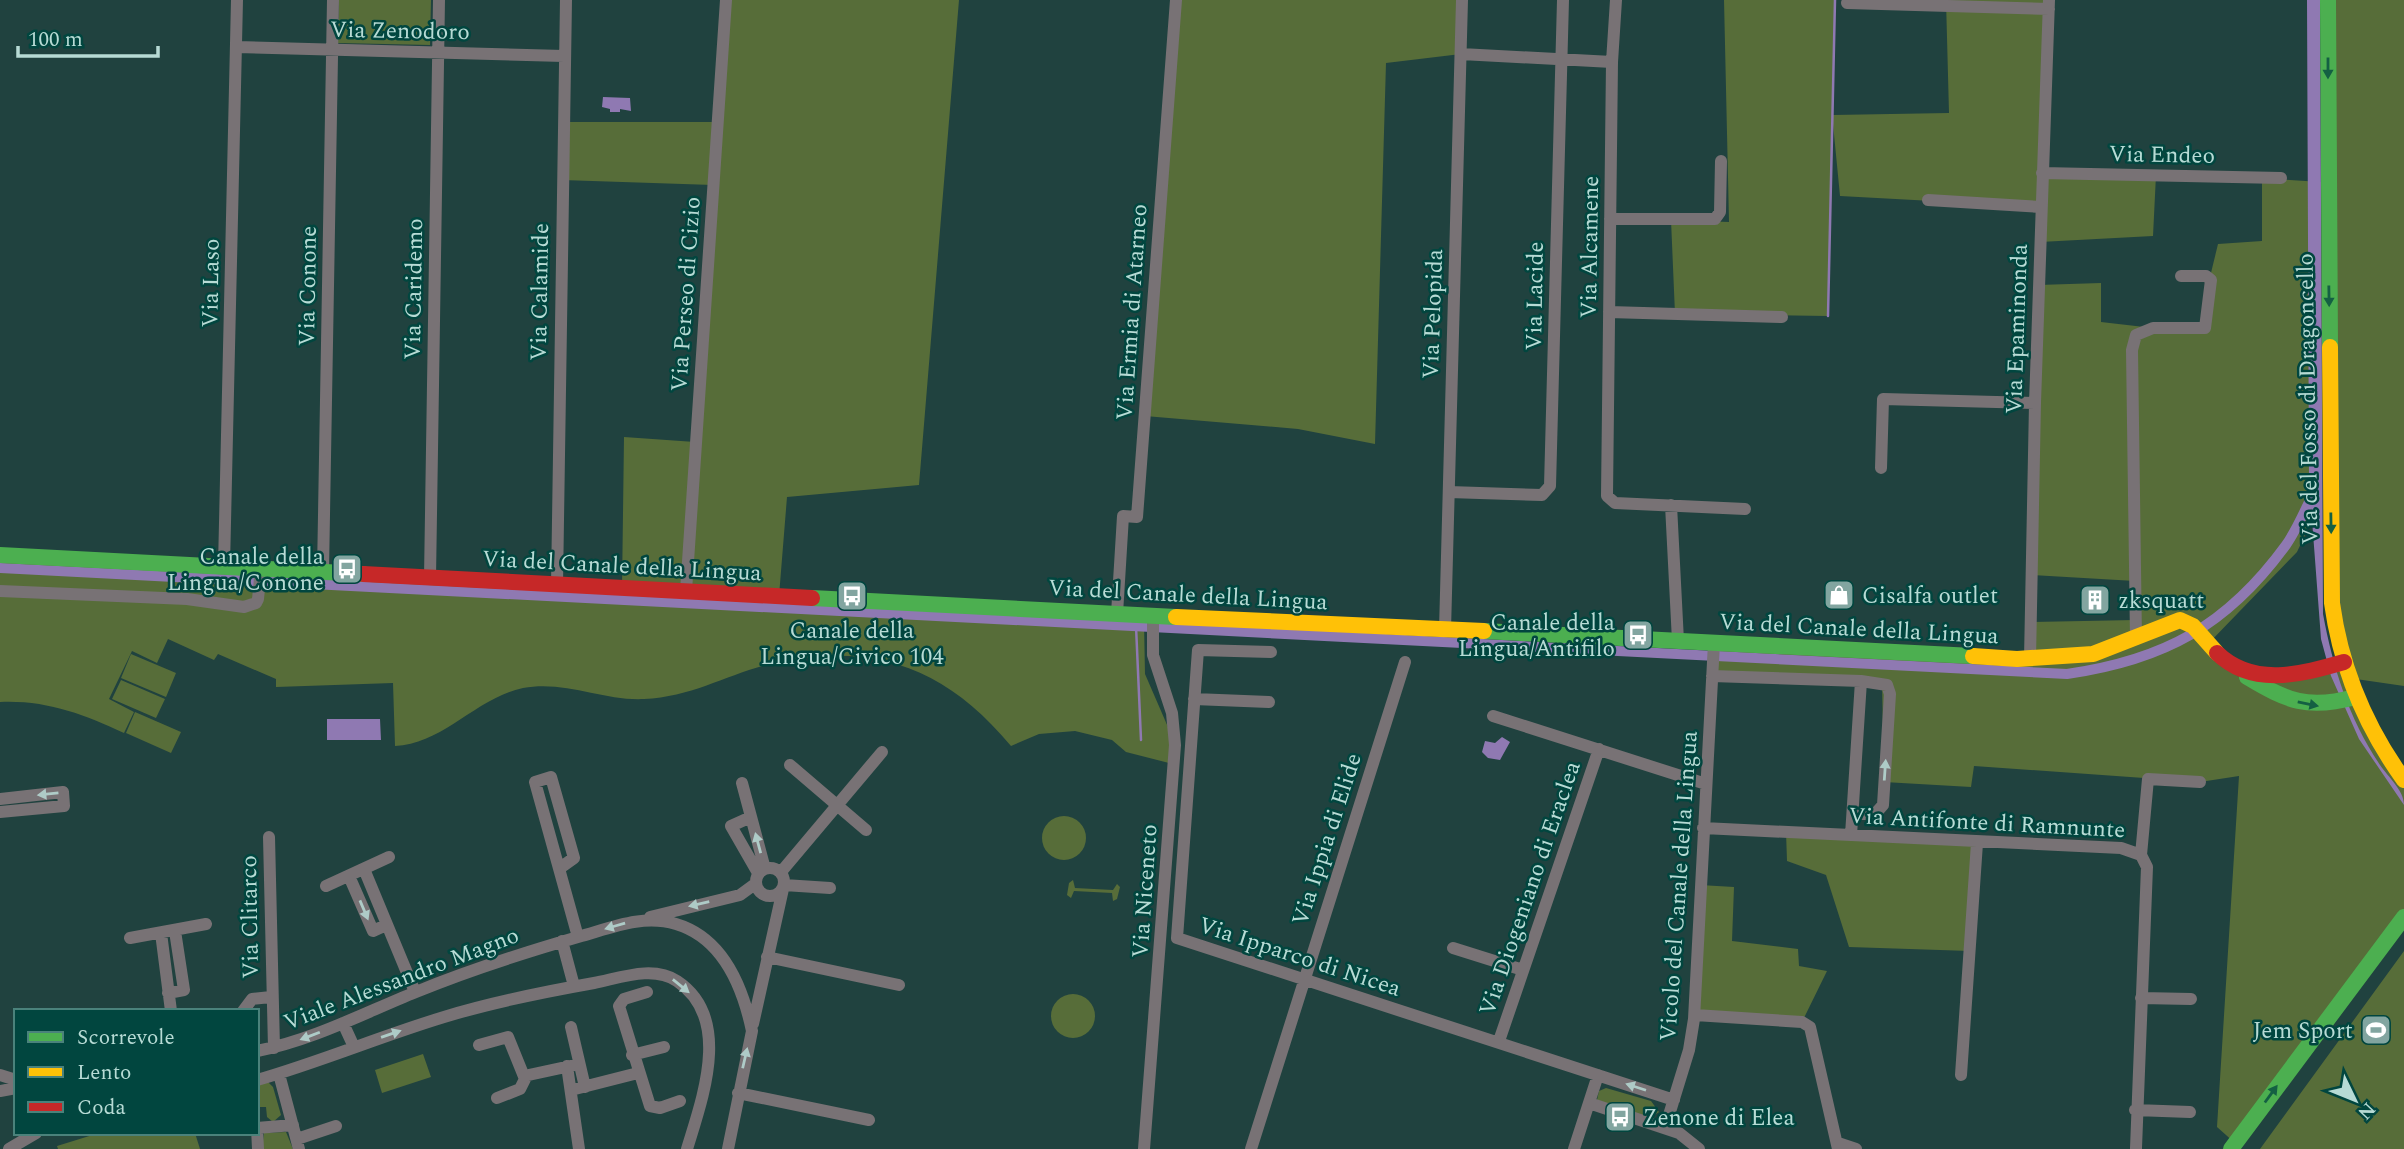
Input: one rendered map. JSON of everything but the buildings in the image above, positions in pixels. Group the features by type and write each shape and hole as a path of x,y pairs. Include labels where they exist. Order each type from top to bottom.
{"street":[{"name":"Via Laso","path":"224,566 237,0"},
{"name":"Via Conone","path":"323,572 333,0"},
{"name":"Via Caridemo","path":"430,578 439,0"},
{"name":"Via Calamide","path":"557,585 566,0"},
{"name":"Via Perseo di Cizio","path":"686,591 726,0"},
{"name":"Via Ermia di Atarneo","path":"1117,614 1123,516 1137,517 1176,0"},
{"name":"Via Pelopida","path":"1445,629 1462,0"},
{"name":"Via Lacide","path":"1449,492 1539,495 1546,493 1550,486 1563,0"},
{"name":"Via Alcamene","path":"1616,0 1612,62 1607,494 1615,503 1671,505"},
{"name":"Via del Fosso di Dragoncello","path":"2328,0 2334,621 2342,662 2354,697 2379,743 2404,780"},
{"path":"1847,3 2049,5"},
{"name":"Via Epaminonda","path":"2030,659 2035,403 2049,5"},
{"name":"Via Zenodoro","path":"236,47 438,51 564,57"},
{"path":"1461,54 1612,62"},
{"path":"1610,219 1715,219 1720,212 1721,161"},
{"name":"Via Endeo","path":"2042,173 2281,178"},
{"path":"1928,200 2041,206"},
{"path":"2136,639 2132,350 2136,335 2145,330 2206,328 2211,280 2206,276 2181,276"},
{"path":"1609,312 1782,317"},
{"path":"1881,468 1883,400 2035,403"},
{"path":"1678,641 1671,505 1745,509"},
{"name":"Via del Canale della Lingua","path":"0,555 224,566 261,573 323,572 1117,614 1153,619 1445,629 1678,641 1714,646 2030,659 2093,654 2136,639 2173,621 2187,622 2233,668 2282,696 2312,706 2334,704 2354,697"},
{"path":"0,592 187,599 244,607 256,603 260,593 261,573"},
{"name":"Via Niceneto","path":"1144,1149 1163,936 1175,732 1171,709 1154,659 1153,619"},
{"name":"Vicolo del Canale della Lingua","path":"1665,1128 1689,1050 1695,1015 1714,646"},
{"name":"Via Ipparco di Nicea","path":"1271,652 1198,650 1177,939 1499,1041 1674,1100"},
{"name":"Via Ippia di Elide","path":"1251,1149 1405,662"},
{"path":"2233,668 2260,675 2286,676 2342,662"},
{"path":"1712,671 1887,685 1890,700 1882,807 1875,814 1854,814"},
{"path":"2282,696 2286,676"},
{"path":"1851,835 1861,681"},
{"path":"1194,699 1269,702"},
{"path":"1493,716 1706,784"},
{"name":"Via Diogeniano di Eraclea","path":"1499,1041 1599,749"},
{"path":"780,872 882,752"},
{"path":"790,765 866,830"},
{"path":"559,868 573,858 551,777 535,782 578,937"},
{"path":"2141,855 2148,779 2200,782"},
{"path":"742,783 751,817 760,875 758,891 770,897 783,887 830,888"},
{"path":"0,799 63,792 64,806 0,812"},
{"path":"751,817 731,826 760,875"},
{"name":"Via Antifonte di Ramnunte","path":"1703,828 2121,848 2141,855 2147,867 2135,1110 2136,1148"},
{"name":"Via Clitarco","path":"269,837 274,1048"},
{"path":"1961,1075 1977,843"},
{"path":"326,886 389,857"},
{"path":"640,919 740,895 760,875 775,868 780,872 783,887 728,1149"},
{"path":"364,870 415,992"},
{"path":"349,876 373,931 386,925"},
{"path":"2231,1149 2404,917"},
{"name":"Viale Alessandro Magno","path":"259,1051 274,1048 343,1023 482,966 640,919 681,926 712,947 734,976 752,1031"},
{"path":"130,938 206,925"},
{"path":"168,932 170,1009"},
{"path":"1163,936 1177,939"},
{"path":"562,942 574,986"},
{"path":"1453,948 1523,970"},
{"path":"767,957 899,985"},
{"name":"Viale Alessandro Magno","path":"259,1079 474,1008 574,986 656,973 675,980 693,996 706,1028 709,1066 687,1149"},
{"path":"647,992 624,999 619,1006 632,1055 647,1102 653,1108 680,1101"},
{"name":"Via Clitarco","path":"244,1009 252,999 271,997"},
{"path":"2141,998 2191,999"},
{"path":"1695,1015 1802,1023 1810,1027 1838,1146 1856,1149"},
{"path":"343,1023 354,1047"},
{"path":"571,1027 574,1065 571,1090 579,1149"},
{"path":"479,1045 508,1037 524,1076 522,1088 497,1098"},
{"path":"632,1055 664,1047"},
{"path":"524,1076 574,1065"},
{"path":"574,1065 585,1087"},
{"path":"571,1090 638,1073"},
{"path":"279,1074 298,1144 336,1126"},
{"path":"1574,1149 1598,1075"},
{"path":"738,1093 869,1120"},
{"path":"1589,1103 1689,1138 1699,1149"},
{"path":"2135,1110 2190,1112"},
{"path":"259,1128 293,1125"},
{"path":"9,1149 33,1135"}],"green space":[{"path":"339,0 431,0 430,45 338,43"},
{"path":"726,0 959,0 919,485 787,497 779,596 622,588 624,437 695,442 713,185 562,180 563,122 718,122"},
{"path":"1176,0 1462,0 1461,54 1386,63 1375,444 1298,429 1145,416"},
{"path":"1724,0 1835,0 1833,115 1949,113 1946,0 2049,0 2042,172 2156,175 2153,236 2040,242 2041,207 1840,196 1833,124 1828,316 1675,314 1671,220 1729,222"},
{"path":"2328,0 2404,0 2404,686 2349,678 2337,637"},
{"path":"2262,178 2321,182 2322,499 2297,552 2208,644 2248,673 2340,663 2404,780 2404,917 2235,1143 2217,1127 2239,776 2200,782 1974,766 1971,787 1884,782 1882,683 1712,676 1714,643 2030,659 2031,622 2135,620 2135,581 2032,575 2038,285 2101,283 2101,322 2153,328 2207,325 2210,277 2218,244 2262,241"},
{"path":"0,561 1144,622 1145,674 1171,734 1169,763 1126,752 1112,740 1075,731 1039,734 1011,746 985,718 959,696 931,678 902,666 871,658 838,656 803,658 766,665 692,690 644,699 614,697 569,688 523,688 490,701 429,738 395,746 393,683 276,687 276,679 218,654 214,660 168,639 157,663 132,651 109,699 134,712 124,733 49,706 0,702"},
{"path":"131,654 176,673 166,697 121,678"},
{"path":"121,680 165,699 156,718 112,699"},
{"path":"135,712 181,732 171,753 126,733"},
{"path":"1064,816 1079,823 1086,838 1079,853 1064,860 1049,853 1042,838 1049,823"},
{"path":"1786,832 1977,843 1970,951 1849,947 1826,875 1787,861"},
{"path":"1073,880 1075,888 1113,890 1117,884 1120,887 1117,899 1113,901 1112,893 1074,891 1071,898 1067,895 1069,883"},
{"path":"1700,885 1734,887 1732,941 1798,949 1799,966 1827,971 1802,1022 1695,1015"},
{"name":"Jem Sport","path":"2404,951 2404,1149 2260,1149"},
{"path":"1073,994 1088,1001 1095,1016 1088,1031 1073,1038 1058,1031 1051,1016 1058,1001"},
{"path":"423,1054 431,1077 382,1093 375,1070"},
{"path":"268,1082 273,1087 281,1115 273,1122 267,1117 266,1107 260,1107 259,1085"},
{"path":"1606,1088 1651,1101 1659,1112 1650,1118 1597,1100 1599,1091"},
{"path":"286,1132 293,1149 262,1149 264,1133"},
{"path":"93,1135 196,1135 200,1149 58,1149 57,1146"}],"shaded area":[{"path":"2307,0 2320,0 2323,614 2337,673 2359,730 2380,765 2399,789 2404,805 2359,739 2331,676 2321,639 2309,480"},
{"path":"603,97 630,98 631,111 620,109 620,112 610,112 610,109 602,107"},
{"path":"327,719 380,719 381,740 327,740"},
{"path":"1502,737 1510,742 1500,760 1488,758 1482,752 1485,741 1495,743"}],"waterway":[{"path":"1828,316 1835,0"},
{"path":"0,568 2067,674 2134,659 2191,635 2216,618 2241,597 2286,545 2316,488"},
{"path":"1136,626 1141,740"}],"traffic: fast":[{"path":"2328,0 2330,347"},
{"path":"0,555 363,574"},
{"path":"812,598 1176,617"},
{"path":"1484,631 1973,656"},
{"path":"2247,677 2298,701 2324,703 2355,697"},
{"path":"2231,1149 2404,917"}],"traffic: slow":[{"path":"2330,347 2332,603 2336,627 2348,674 2366,718 2404,780"},
{"path":"1176,617 1484,631"},
{"path":"1973,656 2017,659 2093,654 2180,620 2193,626 2217,653"}],"traffic: jam":[{"path":"363,574 812,598"},
{"path":"2217,653 2231,664 2262,674 2295,674 2344,662"}],"place":[{"name":"Canale della Lingua/Conone","path":"347,569"},
{"name":"Cisalfa outlet","path":"1839,595"},
{"name":"Canale della Lingua/Civico 104","path":"852,596"},
{"name":"zksquatt","path":"2095,600"},
{"name":"Canale della Lingua/Antifilo","path":"1638,635"},
{"name":"Jem Sport","path":"2376,1030"},
{"name":"Zenone di Elea","path":"1620,1117"}]}
